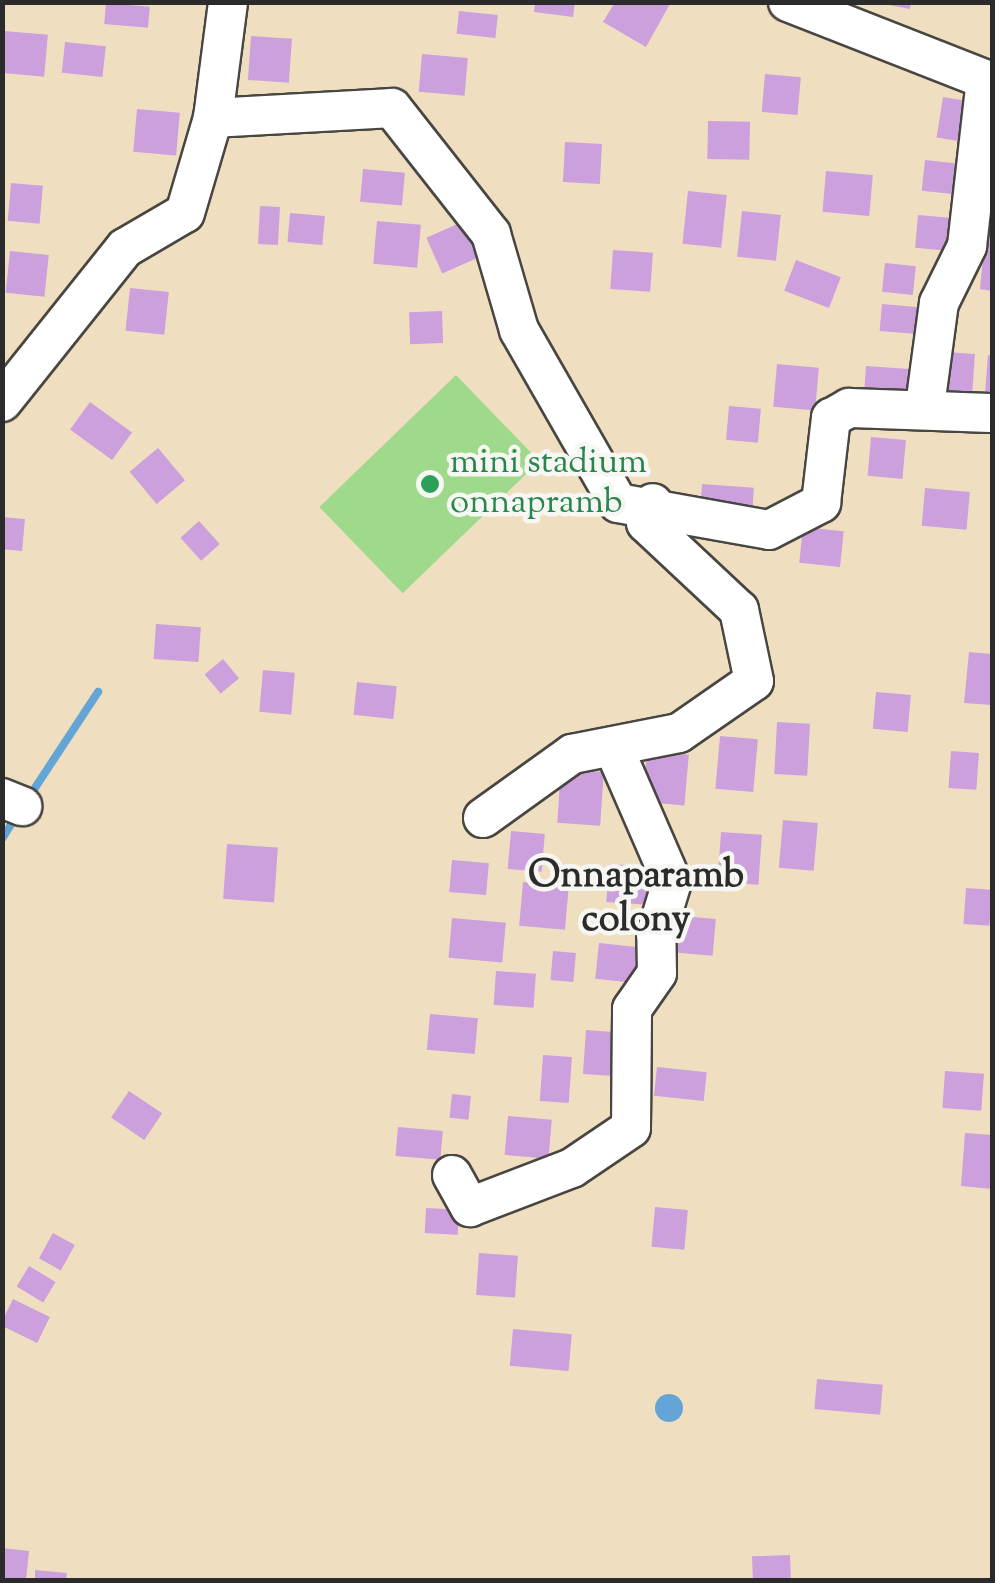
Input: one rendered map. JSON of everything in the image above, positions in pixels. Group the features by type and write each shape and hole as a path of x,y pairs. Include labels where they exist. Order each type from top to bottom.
{"street":[{"path":"2,402 124,248 185,213 213,118 228,2"},
{"path":"788,2 842,11 989,81 967,246 939,304 925,406"},
{"path":"213,118 392,108 491,234 519,330 618,503 654,503 684,518 769,530 821,503 831,418 849,408 925,406 992,413"},
{"path":"483,818 516,803 572,754 680,732 754,682 738,610 646,523 654,503"},
{"path":"452,1175 470,1206 572,1168 632,1128 632,1009 657,973 656,934 672,882 614,746"}],"green space":[{"name":"mini stadium onnapramb","path":"456,375 539,461 403,593 319,507"}],"water":[{"path":"669,1394 679,1398 683,1408 679,1418 669,1422 659,1418 655,1408 659,1398"}],"building":[{"path":"535,2 575,2 573,17 534,12"},
{"path":"615,2 671,2 646,47 603,22"},
{"path":"874,2 911,2 910,9"},
{"path":"106,3 150,7 148,28 104,24"},
{"path":"459,11 498,15 495,38 457,34"},
{"path":"4,31 48,35 44,77 2,73"},
{"path":"251,36 292,39 289,83 248,80"},
{"path":"65,42 106,46 103,77 62,73"},
{"path":"422,54 468,58 465,96 419,92"},
{"path":"765,74 801,77 798,115 762,112"},
{"path":"943,97 973,102 966,142 937,137"},
{"path":"137,109 180,113 176,156 133,152"},
{"path":"708,121 750,122 749,160 707,159"},
{"path":"565,142 602,144 600,184 563,182"},
{"path":"925,160 965,164 962,195 922,191"},
{"path":"363,169 405,173 402,206 360,202"},
{"path":"826,171 873,175 869,216 822,212"},
{"path":"11,183 43,186 40,224 8,221"},
{"path":"688,191 727,195 721,248 682,244"},
{"path":"260,206 280,207 278,245 258,244"},
{"path":"742,211 781,215 776,261 737,257"},
{"path":"290,213 325,216 322,245 287,242"},
{"path":"918,215 956,218 953,251 915,248"},
{"path":"377,221 421,225 417,268 373,264"},
{"path":"462,222 478,258 442,273 426,238"},
{"path":"985,235 992,235 992,291 980,289"},
{"path":"613,250 653,253 650,292 610,289"},
{"path":"10,251 49,255 44,297 6,293"},
{"path":"796,260 841,277 829,308 784,291"},
{"path":"885,263 916,266 913,295 882,292"},
{"path":"130,288 169,292 164,335 126,331"},
{"path":"882,304 919,307 917,334 880,331"},
{"path":"442,311 443,343 410,344 409,312"},
{"path":"946,352 975,354 972,392 943,390"},
{"path":"988,355 992,355 992,394 985,393"},
{"path":"777,364 819,368 815,410 773,407"},
{"path":"866,366 924,370 922,391 865,387"},
{"path":"90,402 132,433 112,460 70,430"},
{"path":"729,406 761,409 758,443 726,440"},
{"path":"871,437 906,440 902,479 868,476"},
{"path":"158,448 185,480 157,504 130,472"},
{"path":"702,484 754,488 752,518 700,514"},
{"path":"925,488 970,492 967,530 922,526"},
{"path":"2,517 25,519 22,551 2,549"},
{"path":"199,521 220,544 201,561 180,538"},
{"path":"803,527 844,531 840,567 799,563"},
{"path":"156,624 201,627 198,662 154,659"},
{"path":"969,652 992,654 991,705 964,703"},
{"path":"223,659 239,678 221,694 205,674"},
{"path":"263,670 295,673 291,715 259,712"},
{"path":"357,682 397,686 393,719 354,715"},
{"path":"876,692 911,695 908,732 873,729"},
{"path":"777,722 810,724 807,776 774,774"},
{"path":"720,736 758,739 753,792 715,789"},
{"path":"647,751 689,755 684,805 643,802"},
{"path":"951,751 979,753 976,790 948,788"},
{"path":"561,769 604,772 600,826 557,823"},
{"path":"783,820 818,823 814,871 779,868"},
{"path":"511,831 545,834 542,872 508,869"},
{"path":"721,832 762,835 758,885 718,882"},
{"path":"227,844 278,848 274,902 223,899"},
{"path":"452,860 489,863 486,895 449,892"},
{"path":"609,864 651,867 648,905 606,902"},
{"path":"523,882 569,886 565,930 519,926"},
{"path":"966,888 992,890 989,926 963,924"},
{"path":"670,915 716,919 713,956 667,952"},
{"path":"452,918 506,923 502,963 449,958"},
{"path":"599,943 646,948 642,984 595,979"},
{"path":"553,951 576,953 573,982 550,980"},
{"path":"496,971 536,974 534,1008 494,1005"},
{"path":"430,1014 478,1018 475,1054 427,1050"},
{"path":"586,1030 613,1032 610,1076 583,1074"},
{"path":"543,1055 572,1057 569,1103 540,1101"},
{"path":"657,1067 707,1072 704,1101 654,1096"},
{"path":"945,1071 984,1074 981,1111 942,1108"},
{"path":"129,1091 162,1113 144,1140 111,1118"},
{"path":"452,1094 471,1096 468,1120 449,1118"},
{"path":"508,1116 552,1120 548,1159 505,1155"},
{"path":"398,1127 443,1131 440,1160 395,1156"},
{"path":"965,1133 992,1135 992,1189 961,1186"},
{"path":"655,1207 688,1210 684,1250 652,1247"},
{"path":"426,1208 459,1210 458,1235 425,1233"},
{"path":"53,1233 75,1245 61,1270 39,1258"},
{"path":"479,1253 518,1256 515,1298 476,1295"},
{"path":"29,1266 56,1282 43,1303 17,1287"},
{"path":"13,1299 50,1317 37,1343 2,1326"},
{"path":"513,1329 572,1334 569,1371 510,1366"},
{"path":"817,1379 883,1385 880,1415 814,1409"},
{"path":"2,1548 29,1551 26,1580 2,1580"},
{"path":"790,1555 791,1580 753,1580 752,1556"},
{"path":"35,1570 67,1573 66,1580 35,1580"}],"waterway":[{"path":"29,797 98,692"},
{"path":"2,839 16,817"}],"place":[{"name":"mini stadium onnapramb","path":"430,484"}],"district":[{"name":"Onnaparamb colony","path":"636,900"}]}
